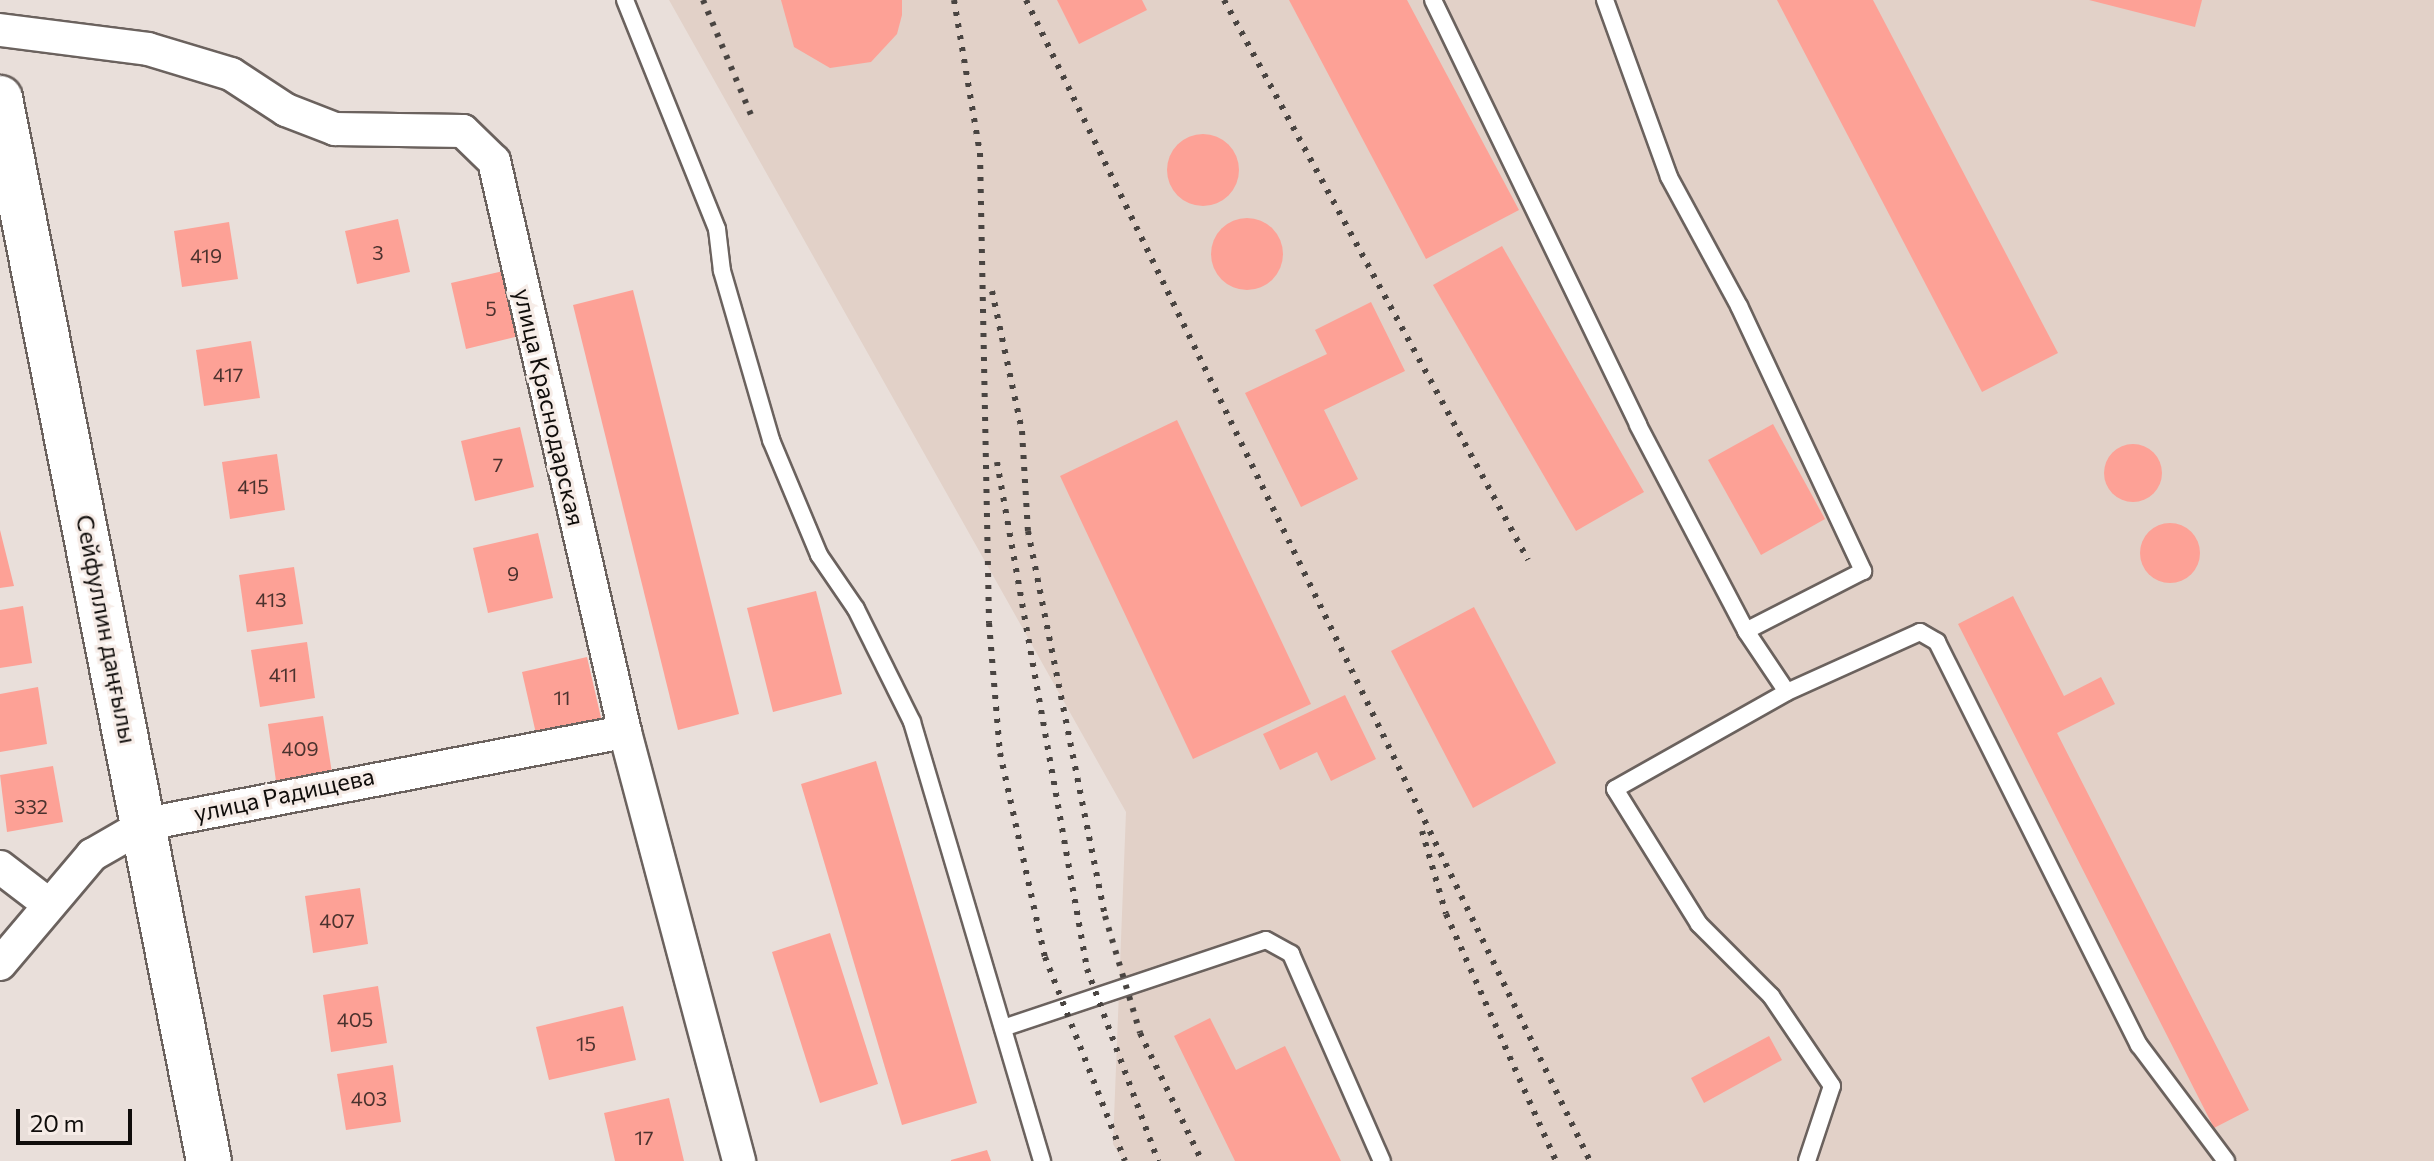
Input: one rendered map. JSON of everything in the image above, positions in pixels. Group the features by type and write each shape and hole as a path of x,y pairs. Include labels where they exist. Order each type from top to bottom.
{"main road":[{"name":"Сейфуллин даңғылы","path":"0,98 146,824 209,1161"}],"street":[{"name":"улица Краснодарская","path":"0,30 148,49 231,74 286,110 335,129 463,131 494,161 625,732 739,1161"},
{"name":"улица Радищева","path":"0,964 47,903 92,855 146,824 625,732"},
{"path":"0,867 47,903"}],"lane":[{"path":"625,0 717,229 722,271 771,440 819,555 856,609 912,722 1042,1161"},
{"path":"1433,0 1638,425 1746,631 1787,692"},
{"path":"1605,0 1669,177 1739,306 1863,571 1746,631"},
{"path":"1807,1161 1832,1086 1771,996 1699,924 1615,789 1787,692 1899,638 1920,632 1937,642 2139,1045 2226,1161"},
{"path":"1003,1028 1266,940 1291,954 1382,1161"}],"shaded area":[{"path":"669,0 2434,0 2434,1161 1123,1161 1113,1144 1126,812"}],"building":[{"path":"781,0 902,0 902,15 897,34 871,62 830,68 794,47"},
{"path":"1057,0 1142,0 1147,10 1079,44"},
{"path":"1289,0 1407,0 1519,210 1426,259"},
{"path":"1777,0 1873,0 2058,353 1982,392"},
{"path":"2089,0 2202,0 2195,27"},
{"path":"1203,134 1223,140 1233,150 1239,170 1233,190 1223,200 1203,206 1183,200 1173,190 1167,170 1173,150 1183,140"},
{"path":"1247,218 1267,224 1277,234 1283,254 1277,274 1267,284 1247,290 1227,284 1217,274 1211,254 1217,234 1227,224"},
{"path":"398,219 410,272 357,284 345,231"},
{"path":"229,222 238,279 182,287 174,231"},
{"path":"1502,246 1644,492 1576,531 1433,285"},
{"path":"516,268 531,333 466,349 451,283"},
{"path":"633,290 739,714 678,730 573,305"},
{"path":"1371,302 1405,371 1324,410 1358,479 1301,507 1245,393 1327,354 1315,330"},
{"path":"251,341 260,398 204,406 196,350"},
{"path":"1177,420 1311,704 1193,759 1060,476"},
{"path":"1773,424 1825,519 1761,555 1708,460"},
{"path":"520,427 534,487 475,501 461,441"},
{"path":"2133,444 2154,452 2162,473 2154,494 2133,502 2112,494 2104,473 2112,452"},
{"path":"277,454 285,510 230,519 222,462"},
{"path":"2170,523 2182,525 2191,532 2198,541 2198,565 2191,574 2182,581 2170,583 2158,581 2149,574 2142,565 2140,553 2142,541 2149,532 2158,525"},
{"path":"0,530 14,586 0,588"},
{"path":"538,533 553,598 488,613 473,548"},
{"path":"294,567 303,624 247,632 239,575"},
{"path":"816,591 842,694 773,712 747,608"},
{"path":"2013,596 2064,696 2101,677 2115,704 2057,733 2249,1110 2214,1128 1958,624"},
{"path":"23,606 32,663 0,668 0,610"},
{"path":"1474,607 1556,763 1473,808 1391,651"},
{"path":"307,642 315,698 260,707 251,650"},
{"path":"587,657 602,722 537,738 522,672"},
{"path":"38,687 47,744 0,752 0,694"},
{"path":"1345,695 1376,759 1331,781 1317,752 1280,770 1263,734"},
{"path":"323,716 332,773 276,781 268,724"},
{"path":"876,761 977,1103 902,1125 801,784"},
{"path":"53,766 63,822 7,832 0,775"},
{"path":"360,888 368,944 313,953 305,896"},
{"path":"830,933 878,1084 820,1103 772,952"},
{"path":"378,986 387,1043 331,1052 323,995"},
{"path":"623,1006 636,1060 549,1080 536,1027"},
{"path":"1210,1018 1236,1070 1285,1046 1341,1161 1235,1161 1174,1036"},
{"path":"1769,1036 1782,1060 1704,1103 1691,1078"},
{"path":"393,1065 401,1122 346,1130 337,1074"},
{"path":"669,1098 684,1161 615,1161 604,1113"},
{"path":"987,1150 991,1161 951,1161 951,1160"}],"railway":[{"path":"703,0 751,115"},
{"path":"954,0 980,153 989,623 1000,753 1045,957 1125,1161"},
{"path":"1026,0 1590,1161"},
{"path":"1224,0 1528,560"},
{"path":"992,291 1022,431 1028,531 1105,916 1140,1033 1202,1161"},
{"path":"997,462 1087,969 1158,1161"},
{"path":"1422,831 1446,914 1556,1161"}]}
